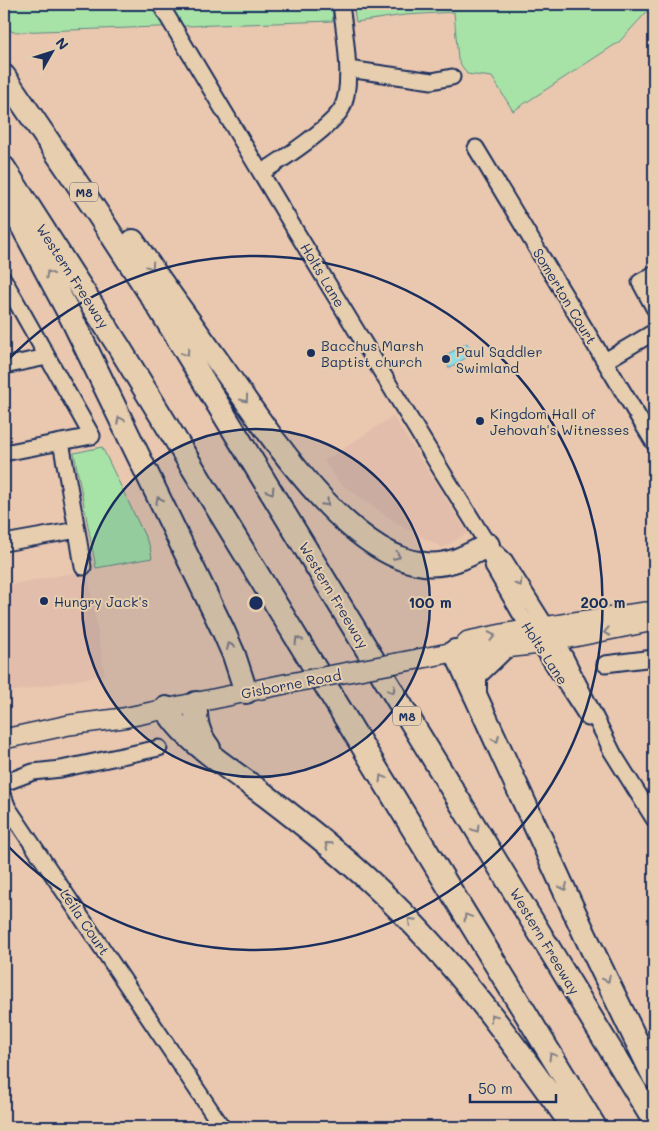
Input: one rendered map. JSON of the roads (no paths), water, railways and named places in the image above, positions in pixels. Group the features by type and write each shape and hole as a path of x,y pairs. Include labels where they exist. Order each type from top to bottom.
{"highway":[{"path":"4,75 55,136 279,446 331,508 375,543 407,561 424,564 446,564 463,558 488,545"},
{"name":"Western Freeway","path":"4,75 161,311 654,1121"},
{"name":"Western Freeway","path":"4,168 118,347 595,1127"},
{"path":"4,193 71,317 219,621 234,655 246,692"},
{"path":"475,695 475,678 477,673 501,650"},
{"path":"457,651 475,695 585,935 654,1077"},
{"path":"196,703 198,730 202,739 221,762"},
{"path":"166,708 170,718 205,750 331,848 378,889 421,932 449,962 489,1011 573,1127"}],"main road":[{"name":"Gisborne Road","path":"4,738 69,725 122,718 457,651 470,655 501,650 542,635 654,612"},
{"name":"Gisborne Road","path":"457,651 468,641 542,635 654,622"},
{"name":"Gisborne Road","path":"4,751 71,735 122,718"}],"street":[{"name":"Holts Lane","path":"160,4 260,173 488,545 505,561 542,635 582,688 614,755 654,819"},
{"path":"260,173 328,124 342,108 347,89 348,69 341,4"},
{"path":"348,69 432,82 452,77"},
{"name":"Somerton Court","path":"476,148 654,443"},
{"path":"654,274 640,282 654,308"},
{"path":"4,280 92,436 4,453"},
{"path":"605,361 654,332"},
{"path":"4,366 47,357"},
{"path":"60,442 83,567"},
{"path":"4,543 77,530"},
{"path":"605,664 654,658"},
{"path":"4,783 33,772 61,769 159,748"},
{"name":"Leila Court","path":"4,798 8,808 222,1127"}],"water":[{"path":"467,343 474,353 449,368 443,357"}],"place":[{"name":"Bacchus Marsh Baptist church","path":"311,353"},
{"name":"Paul Saddler Swimland","path":"446,359"},
{"name":"Kingdom Hall of Jehovah's Witnesses","path":"480,421"},
{"name":"Hungry Jack's","path":"44,601"}]}
